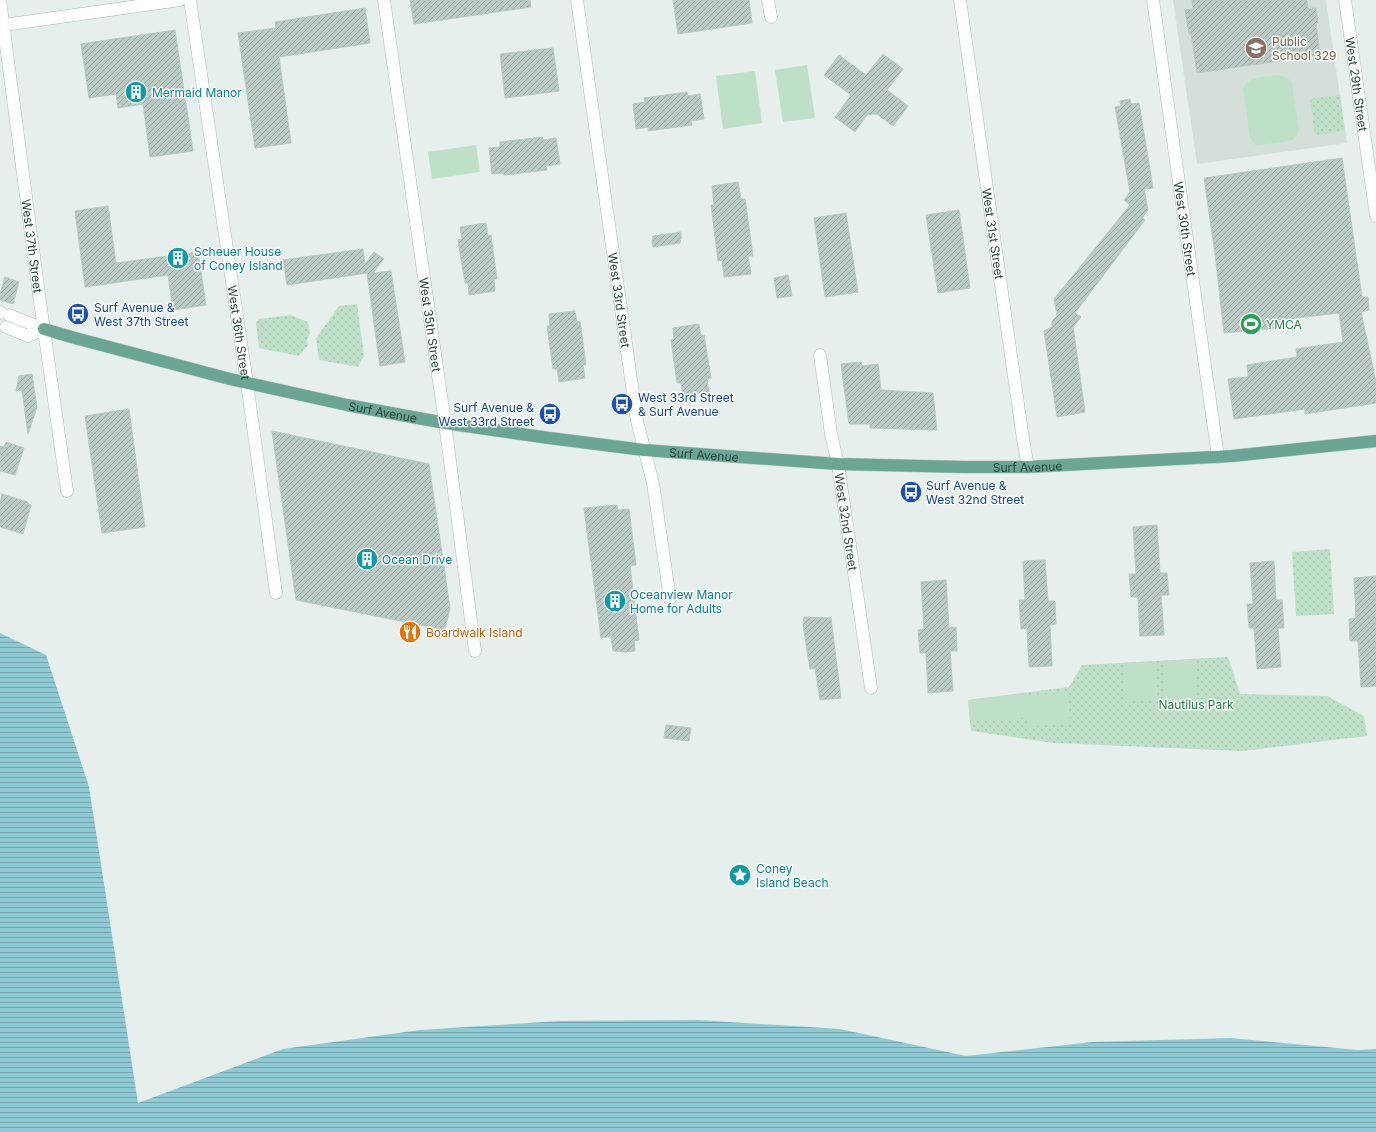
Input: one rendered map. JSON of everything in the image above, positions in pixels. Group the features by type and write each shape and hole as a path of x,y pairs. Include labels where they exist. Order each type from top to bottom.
{"main road":[{"name":"Surf Avenue","path":"44,329 248,383 346,405 445,423 644,450 838,464 1028,467 1218,457 1376,441"}],"street":[{"name":"West 37th Street","path":"0,0 67,491"},
{"path":"4,25 180,0"},
{"name":"West 36th Street","path":"190,0 248,383 276,593"},
{"name":"West 35th Street","path":"384,0 445,423 475,651"},
{"name":"West 33rd Street","path":"577,0 637,421 653,483 670,599"},
{"path":"768,0 770,17"},
{"name":"West 31st Street","path":"960,0 1028,467"},
{"name":"West 30th Street","path":"1153,0 1218,457"},
{"name":"West 29th Street","path":"1345,0 1376,216"},
{"name":"Surf Avenue","path":"4,313 44,329"},
{"path":"6,328 28,336 44,329"},
{"name":"West 32nd Street","path":"820,355 831,434 838,464 871,688"}],"shaded area":[{"name":"Public School 329","path":"1173,0 1326,0 1347,143 1197,164"}],"green space":[{"path":"807,65 815,118 783,122 775,70"},
{"path":"755,71 762,123 723,129 716,76"},
{"path":"1281,75 1290,80 1292,83 1299,130 1298,134 1291,140 1255,145 1250,138 1243,89 1245,84 1254,79"},
{"path":"1340,95 1345,131 1315,135 1310,99"},
{"path":"476,145 480,172 432,179 428,152"},
{"path":"357,304 364,356 358,367 319,360 316,338 339,306"},
{"path":"290,315 308,322 310,333 307,339 308,345 299,356 259,348 256,322 259,319"},
{"path":"1330,549 1334,614 1296,616 1292,552"},
{"name":"Nautilus Park","path":"1228,657 1240,694 1327,696 1364,716 1367,736 1242,751 1054,743 971,731 968,700 1069,687 1082,665"},
{"path":"1194,659 1196,698 1165,700 1163,661"},
{"path":"1156,661 1158,700 1126,702 1124,663"},
{"path":"1025,693 1025,695 1068,693 1071,724 1027,727 1026,718 970,721 968,700"}],"water":[{"path":"0,633 46,655 89,787 138,1103 283,1049 420,1030 560,1021 698,1020 840,1029 966,1056 1092,1042 1231,1038 1357,1050 1376,1049 1376,1132 0,1132"}],"building":[{"path":"410,0 530,0 531,7 414,24"},
{"path":"673,0 749,0 752,23 678,34"},
{"path":"1192,0 1307,0 1308,9 1316,8 1318,23 1316,23 1320,55 1197,73 1191,34 1189,34 1185,10 1193,9"},
{"path":"365,8 370,43 279,57 291,143 255,148 238,33 276,28 275,22"},
{"name":"Mermaid Manor","path":"175,30 193,151 150,157 143,104 118,108 116,94 89,98 81,44"},
{"path":"553,48 559,91 505,98 500,54"},
{"path":"883,54 903,69 887,90 908,106 893,126 877,114 873,114 867,115 855,132 835,117 851,95 824,75 839,55 866,75"},
{"path":"687,92 688,96 700,94 704,119 691,121 692,125 648,131 648,127 636,129 633,104 645,102 644,98"},
{"path":"1130,99 1131,104 1139,103 1153,188 1144,189 1148,210 1142,218 1145,220 1075,313 1081,317 1073,327 1085,412 1057,417 1044,331 1052,327 1052,321 1057,316 1054,299 1130,205 1124,200 1130,192 1115,107 1121,106 1120,101"},
{"path":"543,137 543,140 556,138 560,164 546,166 547,170 504,175 503,173 492,174 489,148 500,147 500,142"},
{"path":"1342,158 1362,297 1368,297 1369,310 1361,312 1376,382 1376,403 1305,414 1305,409 1234,419 1228,379 1248,377 1247,365 1297,357 1296,349 1343,342 1339,313 1279,320 1280,328 1224,333 1204,178"},
{"path":"738,182 741,199 745,199 753,256 748,256 751,274 724,277 722,260 718,261 711,205 714,205 712,186"},
{"name":"Scheuer House of Coney Island","path":"108,206 116,263 198,252 206,305 173,310 168,275 85,287 75,211"},
{"path":"959,210 970,288 938,293 926,215"},
{"path":"846,213 858,292 825,297 814,218"},
{"path":"486,223 488,236 491,235 497,279 494,279 495,291 469,295 468,283 465,283 458,240 462,239 460,227"},
{"path":"681,232 680,243 653,247 653,236"},
{"path":"363,249 365,264 374,252 384,259 373,273 391,271 405,362 380,366 367,273 287,285 283,260"},
{"path":"788,275 792,296 777,298 774,278"},
{"path":"5,277 19,282 13,304 0,300 0,294"},
{"path":"575,311 577,322 580,321 586,365 583,365 585,378 559,382 557,369 553,369 547,326 550,326 549,314"},
{"path":"699,324 701,336 704,335 711,378 707,379 709,392 683,395 681,383 677,383 671,340 674,339 673,328"},
{"path":"861,362 862,366 878,364 881,390 933,393 937,430 870,428 870,424 849,424 841,364"},
{"path":"32,374 37,407 28,434 22,390 16,391 19,376"},
{"path":"129,409 145,527 102,533 85,416"},
{"name":"Ocean Drive","path":"272,431 429,464 450,608 445,630 296,600"},
{"path":"6,442 24,448 15,475 0,471 0,446 4,447"},
{"path":"2,494 28,502 28,504 31,505 23,534 0,527 0,503"},
{"name":"Oceanview Manor Home for Adults","path":"617,505 618,510 629,509 636,565 630,566 639,640 634,641 635,651 625,652 613,651 611,636 601,638 584,508"},
{"path":"1157,525 1160,573 1167,573 1169,595 1161,595 1164,635 1140,636 1138,597 1131,597 1129,574 1136,574 1133,527"},
{"path":"1045,560 1048,601 1055,601 1056,624 1050,625 1052,666 1029,667 1027,628 1021,629 1019,600 1025,600 1023,561"},
{"path":"1274,561 1276,600 1282,600 1284,628 1278,628 1281,667 1257,669 1254,628 1249,628 1247,604 1253,604 1250,563"},
{"path":"1376,576 1376,686 1361,687 1358,641 1350,641 1349,619 1356,618 1354,578"},
{"path":"946,580 949,628 956,627 957,651 950,651 953,691 928,693 926,653 920,653 918,630 924,629 921,582"},
{"path":"804,617 831,618 841,698 820,700 815,668 810,669 803,625"},
{"path":"666,725 691,728 689,741 664,738"}],"place":[{"name":"Public School 329","path":"1256,48"},
{"name":"Mermaid Manor","path":"136,92"},
{"name":"Scheuer House of Coney Island","path":"178,258"},
{"name":"Surf Avenue & West 37th Street","path":"78,314"},
{"name":"YMCA","path":"1251,324"},
{"name":"West 33rd Street & Surf Avenue","path":"622,404"},
{"name":"Surf Avenue & West 33rd Street","path":"550,414"},
{"name":"Surf Avenue & West 32nd Street","path":"911,492"},
{"name":"Ocean Drive","path":"367,559"},
{"name":"Oceanview Manor Home for Adults","path":"615,601"},
{"name":"Boardwalk Island","path":"410,632"},
{"name":"Coney Island Beach","path":"740,875"}]}
